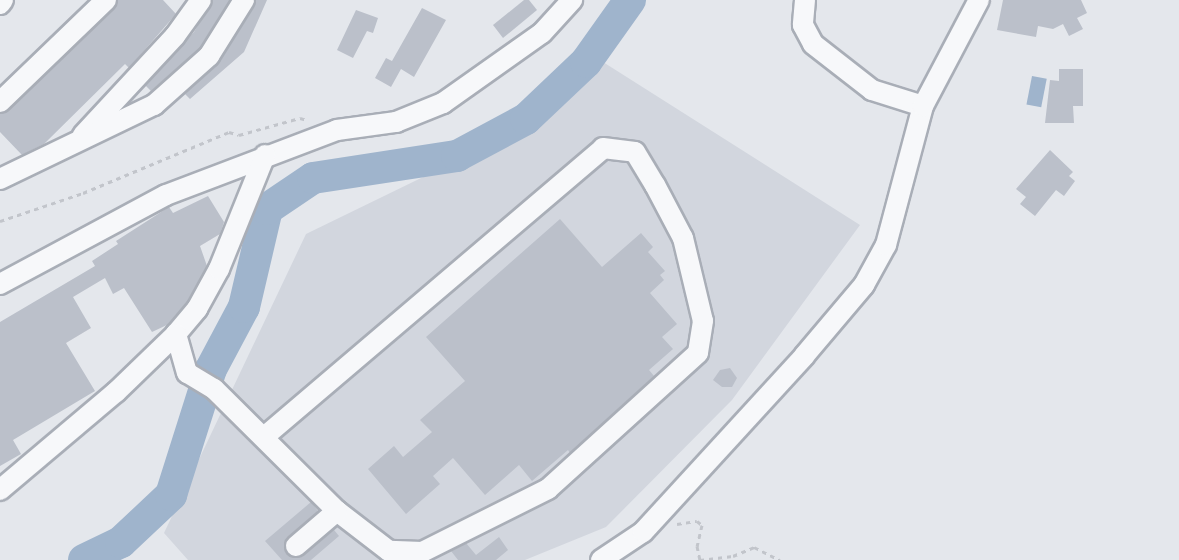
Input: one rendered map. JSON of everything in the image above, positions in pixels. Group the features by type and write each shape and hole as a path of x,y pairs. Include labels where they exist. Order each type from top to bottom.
{"street":[{"path":"0,102 106,0"},
{"path":"75,143 174,36 201,0"},
{"path":"0,179 154,105 185,80 209,56 244,0"},
{"path":"0,284 166,195 265,155 338,130 396,122 443,103 542,33 572,0"},
{"path":"805,0 803,25 813,44 872,90 923,106"},
{"path":"600,560 643,532 864,285 886,244 923,106 979,0"},
{"path":"176,334 187,373 214,389 337,511 389,551 422,552 548,489 698,353 702,307 682,238 635,152 603,147 264,437"},
{"path":"0,490 116,392 176,334 207,293 219,269 265,155"},
{"path":"296,546 337,511"}],"path":[{"path":"0,221 83,193 229,132 239,135 300,118 309,121"},
{"path":"672,525 697,521 702,525 697,546 700,560 733,556 754,547 780,560"}],"shaded area":[{"path":"603,62 860,225 732,400 606,527 525,560 188,560 164,533 306,234 493,143"}],"water":[{"path":"1032,76 1047,79 1041,107 1026,104"}],"building":[{"path":"118,0 163,0 176,14 129,68 125,64 44,144 22,155 0,132 0,114 8,111 114,9"},
{"path":"213,0 230,0 200,48 151,91 145,85 194,32"},
{"path":"256,0 267,0 244,52 190,99 185,94 219,63"},
{"path":"524,0 529,0 537,10 503,38 493,25"},
{"path":"1003,0 1081,0 1087,13 1077,18 1083,29 1069,36 1063,24 1053,29 1038,26 1036,37 997,30"},
{"path":"422,8 446,20 414,77 401,69 391,87 375,78 386,58 392,61"},
{"path":"356,10 378,18 373,33 367,31 353,58 337,50"},
{"path":"1059,69 1083,69 1083,106 1073,106 1074,123 1045,123 1050,80 1059,81"},
{"path":"1050,150 1073,172 1069,176 1075,181 1064,196 1056,190 1035,216 1020,204 1026,197 1016,189"},
{"path":"208,196 224,222 220,234 200,246 207,266 187,302 169,324 152,332 124,288 113,294 105,278 73,297 91,328 66,343 95,391 13,440 21,454 0,466 0,322 95,266 92,261 118,244 116,241 169,207 173,213"},
{"path":"560,219 602,267 641,233 653,247 648,252 665,271 660,275 664,280 650,293 677,324 662,337 673,349 649,370 654,376 570,453 568,450 532,481 519,465 485,495 453,458 433,476 440,484 406,514 368,469 394,446 403,457 432,432 420,420 465,381 426,337"},
{"path":"730,368 737,378 732,387 722,387 713,380 720,370"},
{"path":"311,502 318,511 288,537 287,553 293,557 303,555 334,530 339,536 311,560 282,560 265,541"},
{"path":"499,537 508,550 496,560 458,560 451,551 466,543 476,555"}],"waterway":[{"path":"84,560 121,542 171,495 211,369 244,307 267,209 313,178 457,156 526,119 586,62 630,0"}]}
